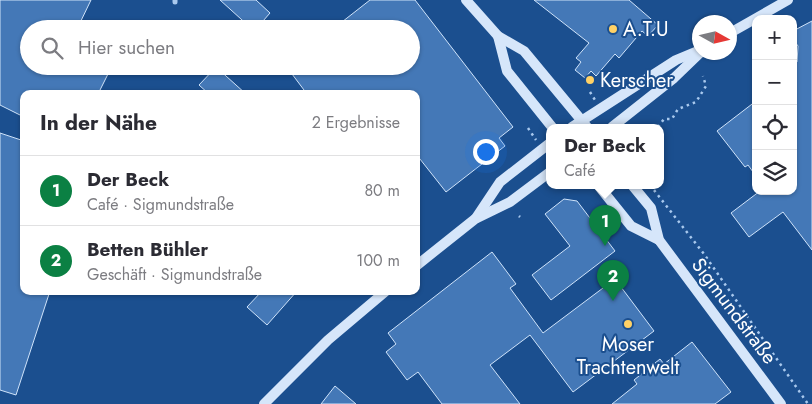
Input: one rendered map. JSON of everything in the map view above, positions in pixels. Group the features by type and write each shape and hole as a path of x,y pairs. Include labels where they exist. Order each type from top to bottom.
{"main road":[{"path":"466,0 498,36 524,51 584,124 676,60 692,54"},
{"path":"737,29 788,0"},
{"path":"498,36 507,71 550,124"},
{"path":"616,124 674,78 692,59"},
{"path":"475,218 500,182 546,147"},
{"path":"420,263 475,218 510,202 546,175"},
{"name":"Sigmundstraße","path":"601,189 631,226 659,240"},
{"name":"Sigmundstraße","path":"635,189 650,208 659,240 781,404"},
{"path":"264,404 323,345 381,295"}],"path":[{"path":"660,124 664,119 672,119 678,109 696,102 706,86 703,76"},
{"path":"653,189 704,254 808,404"}],"building":[{"path":"0,0 91,0 81,20 20,20 20,75 108,75 100,90 20,90 20,115 0,105"},
{"path":"220,0 256,0 270,13 264,20 242,20"},
{"path":"370,0 415,0 513,127 499,138 505,146 446,192 420,159 420,90 304,90 293,75 420,75 420,20 344,20"},
{"name":"A.T.U","path":"534,0 629,0 658,25 648,36 642,31 619,58 615,54 596,76 591,71 585,78 575,70 581,62 576,58 589,43"},
{"path":"812,21 812,250 783,212 749,237 731,213 755,195 797,195 797,29"},
{"path":"208,75 225,75 242,90 205,90 199,85"},
{"path":"752,104 752,170 748,165 745,167 717,131"},
{"path":"0,133 20,140 20,295 49,295 16,395 0,390"},
{"path":"564,199 577,201 615,251 551,300 532,275 570,246 545,214"},
{"path":"492,252 516,284 510,288 543,333 615,279 654,331 573,392 530,335 490,365 520,404 442,404 418,372 407,380 386,352 396,344 388,333"},
{"path":"258,295 293,295 267,325 247,307"},
{"path":"692,342 731,392 715,404 612,404 637,384 634,380 660,359 664,364"},
{"path":"335,386 356,404 321,404"}],"place":[{"name":"A.T.U","path":"613,29"},
{"name":"Kerscher","path":"590,80"},
{"name":"Der Beck","path":"605,246"},
{"name":"Betten Bühler","path":"613,301"},
{"name":"Moser Trachtenwelt","path":"628,324"}]}
